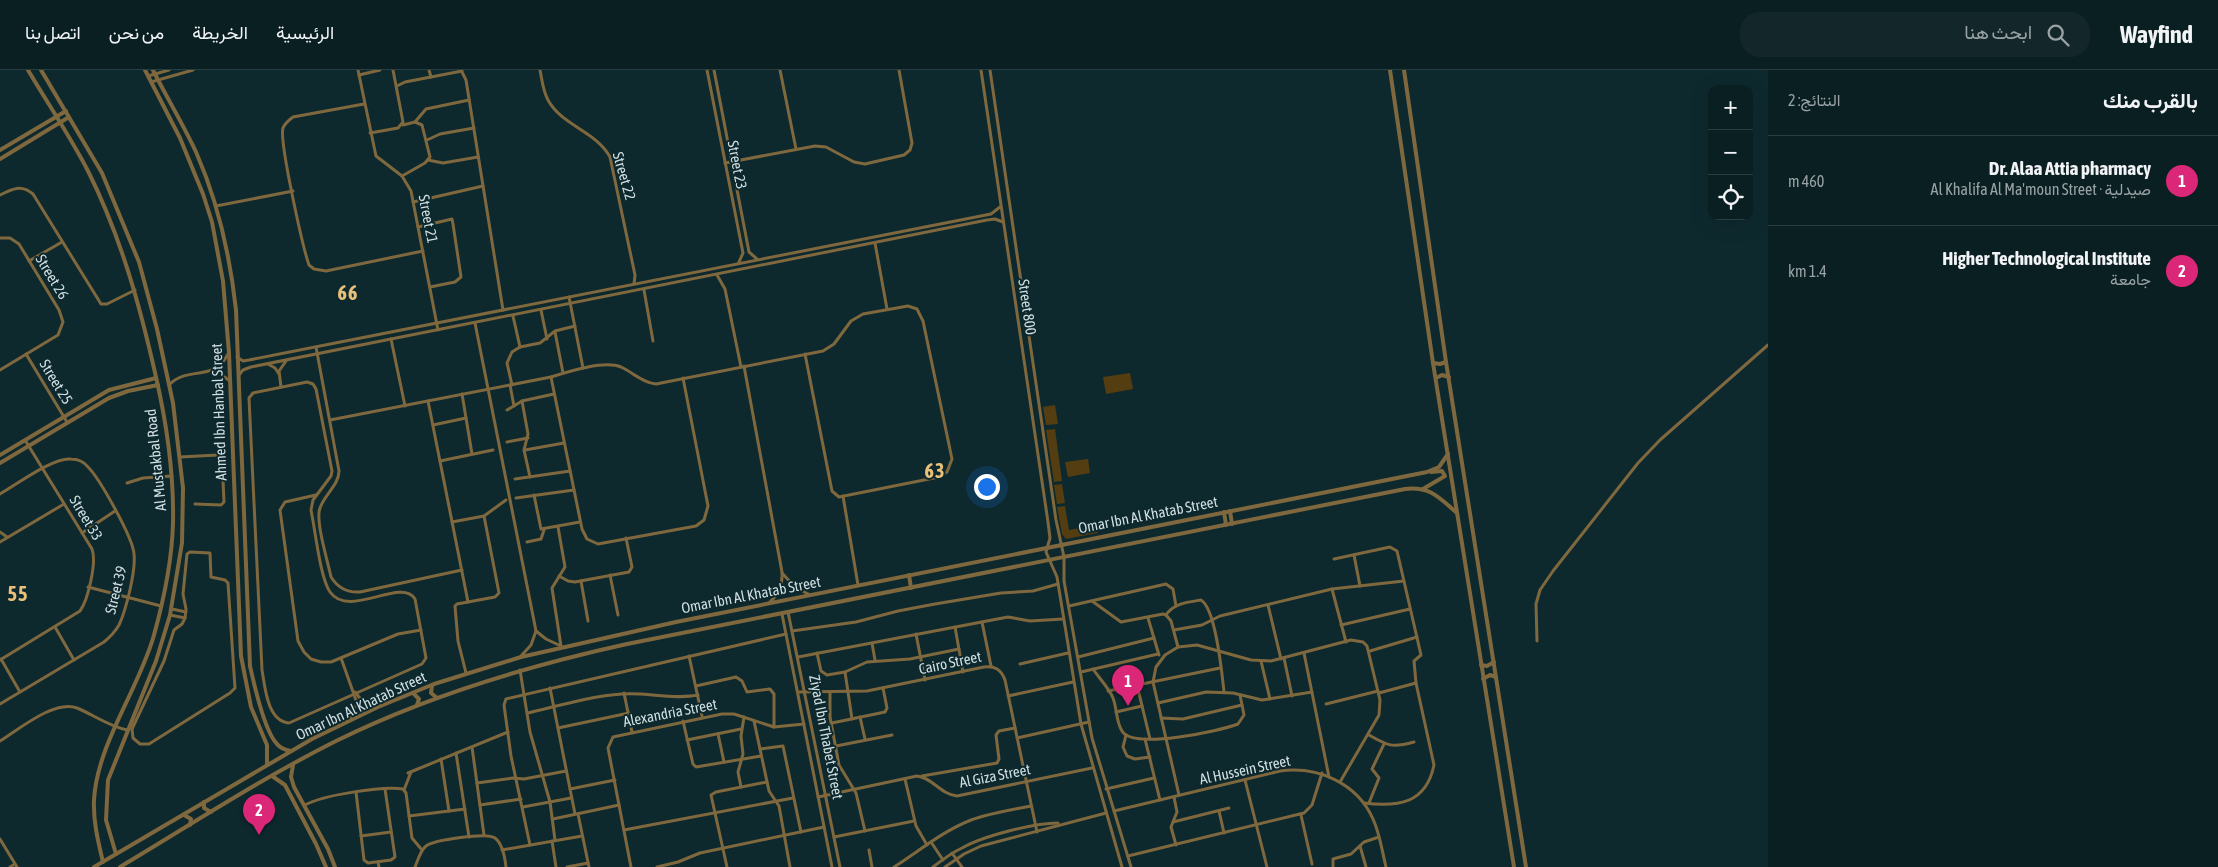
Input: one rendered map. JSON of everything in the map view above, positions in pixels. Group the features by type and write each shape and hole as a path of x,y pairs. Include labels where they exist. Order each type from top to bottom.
{"street":[{"name":"Al Mustakbal Road","path":"28,70 79,153 101,198 120,244 136,290 158,385 172,476 172,536 161,606 149,651 100,763 95,787 95,825 103,862"},
{"name":"Al Mustakbal Road","path":"40,70 102,173 141,270 157,329 178,435 183,488 184,529 172,609 156,661 111,770 106,794 106,820 116,854"},
{"name":"Ahmed Ibn Hanbal Street","path":"144,70 180,138 203,194 218,252 226,311 229,353 241,656 251,707 267,745 267,765"},
{"path":"148,76 154,72 170,70 172,76"},
{"path":"150,82 193,70"},
{"path":"358,70 358,75 370,133 374,151 379,160 402,176 428,160 430,152 424,128 419,122 370,133"},
{"path":"358,75 380,70"},
{"path":"393,70 404,120 402,125"},
{"path":"429,70 430,77"},
{"name":"Street 22","path":"540,70 547,99 554,110 599,141 610,157 635,274 634,284"},
{"name":"Street 23","path":"707,70 743,253 738,263"},
{"name":"Street 23","path":"714,70 749,252 751,256 758,259"},
{"path":"780,70 796,149"},
{"path":"725,163 815,146 826,147 860,164 904,155 910,150 912,143 898,70"},
{"name":"Street 800","path":"981,70 1050,535 1046,555 1057,579 1072,682 1081,724 1092,768 1122,867"},
{"name":"Street 800","path":"990,70 1021,285 1064,558 1064,578 1080,672 1089,722 1106,789 1130,867"},
{"path":"1390,70 1457,514 1514,867"},
{"path":"1404,70 1446,362 1526,867"},
{"path":"397,86 405,82 461,71 466,80 503,310"},
{"name":"Ahmed Ibn Hanbal Street","path":"154,72 195,150 216,206 229,258 236,310 237,377 250,666 256,694 274,740 281,748 291,751"},
{"path":"415,122 426,109 469,100"},
{"path":"364,104 293,117 285,124 282,134 307,258 314,270 326,271 423,251"},
{"path":"0,150 66,111"},
{"path":"0,159 69,117"},
{"path":"427,140 440,134 474,128"},
{"path":"994,155 1002,154"},
{"path":"428,160 443,164 478,156"},
{"name":"Street 21","path":"402,176 409,186 413,202 438,330"},
{"path":"413,202 483,186"},
{"path":"0,196 16,188 30,192 101,304 107,304 136,290"},
{"path":"216,206 293,191"},
{"path":"237,357 243,361 249,360 991,214 1001,206"},
{"path":"237,377 243,370 250,367 514,316 992,219 1003,222"},
{"path":"418,227 452,220 453,224 461,277 455,282 430,287"},
{"path":"913,229 914,235"},
{"name":"Street 26","path":"0,238 10,238 16,241 59,310 63,322 58,335 0,370"},
{"path":"30,262 62,242"},
{"path":"874,243 888,309"},
{"path":"716,275 725,289 782,572 778,592 767,604"},
{"path":"665,278 666,285"},
{"path":"1012,286 1021,285"},
{"path":"644,290 654,341"},
{"path":"569,297 583,368"},
{"path":"330,420 551,377 583,368 615,365 652,384 742,367 831,347 856,316 908,306 917,309 922,317 951,464 947,472 939,477 837,496 832,491 806,354"},
{"path":"226,311 236,310"},
{"path":"541,310 547,339"},
{"path":"514,316 520,347"},
{"path":"476,323 536,631 531,645 520,657"},
{"path":"514,406 508,359 512,352 520,347 540,343 555,331 575,326"},
{"path":"146,332 157,329"},
{"path":"555,331 563,373"},
{"path":"391,339 405,406"},
{"path":"1537,641 1536,604 1540,590 1553,571 1638,463 1660,440 1768,345"},
{"path":"316,347 339,477 321,505 318,516 331,577 345,590 360,592 462,570"},
{"path":"167,375 177,378 215,370 222,364 229,353"},
{"name":"Street 25","path":"26,354 67,422"},
{"path":"249,360 250,367"},
{"path":"281,387 279,374 286,360"},
{"path":"1434,363 1446,362"},
{"path":"268,364 279,374"},
{"path":"215,370 230,381"},
{"path":"1436,378 1442,375 1449,377"},
{"path":"551,377 580,522 585,536 594,543 696,526 707,516 708,506 683,378"},
{"path":"0,455 109,390 156,378"},
{"path":"169,385 177,378"},
{"path":"307,382 313,384 316,389 332,471 331,476 316,495 311,510 325,580 330,592 335,596 353,602 408,592 415,598 426,658 424,663 289,723 281,721 274,716 266,692 262,670 249,398 253,393 281,387 307,382"},
{"path":"0,462 116,395 158,385"},
{"path":"462,394 472,454"},
{"path":"507,410 522,401 554,394"},
{"path":"428,401 468,602"},
{"path":"522,401 528,438 524,450 530,477"},
{"path":"433,425 466,418"},
{"path":"167,437 178,435"},
{"path":"507,442 528,438"},
{"name":"Street 33","path":"0,660 80,612 84,604 94,558 92,549 25,440"},
{"path":"524,450 564,443"},
{"path":"232,449 240,449"},
{"path":"440,461 493,450"},
{"name":"Omar Ibn Al Khatab Street","path":"94,867 291,751 350,720 434,684 466,673 561,646 637,630 1427,472 1438,467 1448,454"},
{"path":"180,456 218,455 222,458 224,502 221,505 195,504"},
{"name":"Street 39","path":"0,494 43,469 65,459 81,462 91,471 115,511 129,535 134,551 134,561 121,619 112,635 104,642 0,704"},
{"path":"515,479 570,471"},
{"path":"1423,489 1445,476 1442,471 1427,472"},
{"path":"127,483 143,478 172,476"},
{"path":"1423,489 1432,492 1457,514"},
{"name":"Omar Ibn Al Khatab Street","path":"120,867 294,763 350,734 438,697 520,670 627,644 1405,490 1423,489"},
{"path":"516,498 574,490"},
{"path":"316,495 285,502 280,510 298,641 304,652 316,661 331,662 400,633 421,630"},
{"path":"534,495 541,528 544,530"},
{"path":"842,496 858,585"},
{"path":"452,522 484,516 506,500"},
{"path":"0,542 64,504"},
{"path":"1230,510 1232,524"},
{"path":"82,533 115,511"},
{"path":"1224,512 1226,525"},
{"path":"466,673 458,641 455,608 457,604 495,597 499,593 484,516"},
{"path":"544,530 580,522"},
{"path":"558,527 565,566 552,588 561,646"},
{"path":"527,542 541,538 544,530"},
{"path":"0,532 8,537"},
{"path":"558,576 570,582 629,572 632,569 626,538"},
{"path":"1334,559 1394,548 1398,554 1421,655 1414,661 1416,684 1434,765 1432,775 1422,792 1405,802 1395,804 1364,803"},
{"path":"190,552 209,552 211,554 211,577 225,580 228,583 235,688 149,744 140,744 133,738 132,729 164,660 174,630 182,624 186,612 183,594 187,554 190,552"},
{"path":"1354,555 1360,586"},
{"path":"782,572 794,586 810,595"},
{"path":"610,575 618,615"},
{"path":"909,575 911,588"},
{"path":"1057,579 1064,578"},
{"path":"581,581 588,621"},
{"path":"1174,630 1202,625 1220,616 1332,589 1404,581"},
{"path":"792,631 856,622 898,610 1002,593 1033,591 1058,584"},
{"path":"1069,606 1166,584 1173,589 1176,606"},
{"path":"88,587 161,606"},
{"path":"1332,589 1346,642"},
{"path":"1092,601 1121,622 1163,614 1170,617 1178,647"},
{"path":"1166,615 1176,606 1204,601 1212,621 1224,692"},
{"path":"1268,605 1292,696"},
{"path":"172,609 186,612"},
{"path":"1341,626 1410,609"},
{"name":"Ziyad Ibn Thabet Street","path":"788,612 840,867"},
{"name":"Ziyad Ibn Thabet Street","path":"782,614 832,867"},
{"path":"170,615 185,618"},
{"path":"798,656 1011,617 1030,621 1063,619"},
{"path":"1148,618 1160,660"},
{"path":"982,622 991,666"},
{"path":"955,627 963,672"},
{"path":"55,628 74,660"},
{"path":"637,630 639,642"},
{"path":"536,631 546,639 561,646"},
{"path":"626,633 628,638 627,644"},
{"path":"530,845 504,702 509,698 524,694 786,634"},
{"path":"916,634 925,680"},
{"path":"1370,651 1417,637"},
{"path":"1078,657 1154,638"},
{"path":"1179,795 1153,682 1160,660 1178,647 1197,646 1261,661 1282,659 1346,642 1357,640 1363,642 1370,651 1379,692 1379,715 1340,782"},
{"path":"872,643 875,660"},
{"path":"817,653 822,674 827,675 845,672 875,660 921,657 959,649"},
{"path":"1020,664 1068,653"},
{"path":"1304,653 1329,777"},
{"path":"1080,672 1158,654"},
{"path":"689,656 702,717"},
{"path":"341,658 354,693 356,706 350,720"},
{"path":"0,660 20,692"},
{"path":"1261,661 1270,699"},
{"path":"1481,665 1489,666 1494,662"},
{"name":"Cairo Street","path":"798,692 848,692 883,688 991,666 1003,675 1037,832"},
{"path":"1108,691 1220,668"},
{"path":"1093,669 1113,698 1122,731 1126,735 1148,739 1166,739 1238,724 1244,715 1240,695"},
{"path":"520,670 530,732 554,819 556,867"},
{"path":"845,672 852,719"},
{"path":"1484,679 1490,675 1496,677"},
{"path":"696,686 736,677 742,681 747,692 770,690 774,694 774,726"},
{"path":"1008,696 1072,682"},
{"path":"434,684 430,691 433,696 438,697"},
{"path":"1326,704 1416,684"},
{"path":"1136,685 1142,706 1150,756 1160,800"},
{"path":"550,688 566,771 588,865 567,867"},
{"path":"831,723 883,713 887,710 883,688"},
{"path":"830,692 831,723 841,769 855,789 865,831"},
{"path":"1158,703 1197,693 1224,692 1254,699 1270,699 1312,692"},
{"path":"354,693 363,702 378,707"},
{"path":"528,713 624,693 668,695 682,698 698,695"},
{"path":"624,693 632,732"},
{"path":"410,694 418,696 419,702 415,706"},
{"path":"1161,718 1183,719 1242,705"},
{"path":"1,739 53,708 61,706 76,707 116,728 126,730"},
{"path":"1116,712 1142,706"},
{"path":"558,728 628,713"},
{"name":"Alexandria Street","path":"630,867 609,744 616,735 728,713 774,726 804,724"},
{"path":"741,787 738,772 742,759 741,730 744,717"},
{"path":"860,717 865,739"},
{"path":"683,721 694,766 699,767 761,756"},
{"path":"754,721 767,782 771,795 779,806 790,867"},
{"path":"1017,738 1089,722"},
{"path":"818,797 997,763 999,759 996,735 999,731 1015,728"},
{"path":"687,740 741,730"},
{"path":"422,850 413,840 404,790 410,772 508,732"},
{"path":"718,734 724,762"},
{"path":"836,746 892,735"},
{"path":"1126,735 1123,747 1127,756 1135,759 1150,756"},
{"path":"1369,735 1384,744 1395,747 1414,742"},
{"path":"1369,804 1379,778 1372,769 1384,744"},
{"path":"760,749 783,746 801,832"},
{"path":"472,747 484,835"},
{"path":"456,753 469,837"},
{"path":"441,759 450,811"},
{"path":"294,763 291,771 292,782 328,849 335,867"},
{"name":"Al Giza Street","path":"921,776 946,793 956,796 1092,768"},
{"name":"Al Hussein Street","path":"1114,811 1289,770 1306,770 1322,773 1340,782 1364,803 1373,819 1386,867"},
{"path":"477,783 517,778 524,779 566,771"},
{"path":"1128,856 1301,814 1312,805 1322,773"},
{"path":"272,776 285,785 326,867"},
{"path":"1106,789 1155,778"},
{"path":"905,779 914,821 918,832 927,845"},
{"path":"570,789 615,780"},
{"path":"1245,780 1266,867"},
{"path":"727,867 711,798 713,793 767,782"},
{"path":"298,809 321,799 356,792 401,788 404,790"},
{"path":"356,792 365,862 378,862 394,858 385,790"},
{"path":"1174,797 1177,812 1171,827 1176,845"},
{"path":"523,807 572,798"},
{"path":"624,830 793,798"},
{"path":"480,805 521,799"},
{"path":"204,802 204,808 209,812 213,811"},
{"path":"554,819 619,805"},
{"path":"894,867 931,842 970,821 1031,806"},
{"path":"1173,822 1229,808"},
{"path":"409,816 465,809"},
{"path":"1219,811 1224,833"},
{"path":"945,867 981,846 1037,832 1062,823 1106,813"},
{"path":"183,814 189,816 190,825"},
{"path":"1301,814 1312,864"},
{"path":"834,837 914,821"},
{"path":"933,867 952,853 981,840 1035,825 1062,823"},
{"path":"657,867 678,862 700,853 824,827"},
{"path":"361,836 391,832"},
{"path":"415,867 422,850 434,842 484,835 496,838 502,850 506,867"},
{"path":"502,850 582,836"},
{"path":"1333,867 1333,859 1351,854 1366,840 1379,837"},
{"path":"0,839 16,866 10,867"},
{"path":"931,842 943,860"},
{"path":"1360,845 1366,867"},
{"path":"870,850 872,867"},
{"path":"952,853 962,867"},
{"path":"378,862 379,867"}],"shaded area":[{"path":"1130,373 1133,389 1106,394 1103,377"},
{"path":"1055,405 1058,424 1046,425 1043,407"},
{"path":"1055,429 1062,481 1054,482 1046,430"},
{"path":"1088,459 1090,473 1068,477 1065,462"},
{"path":"1062,484 1065,503 1057,504 1054,485"},
{"path":"1065,506 1069,530 1096,525 1098,533 1066,539 1062,534 1057,507"}],"place":[{"name":"Dr. Alaa Attia pharmacy","path":"1128,706"},
{"name":"Higher Technological Institute","path":"259,835"}],"district":[{"name":"66","path":"348,293"},
{"name":"63","path":"935,471"},
{"name":"55","path":"18,594"}]}
